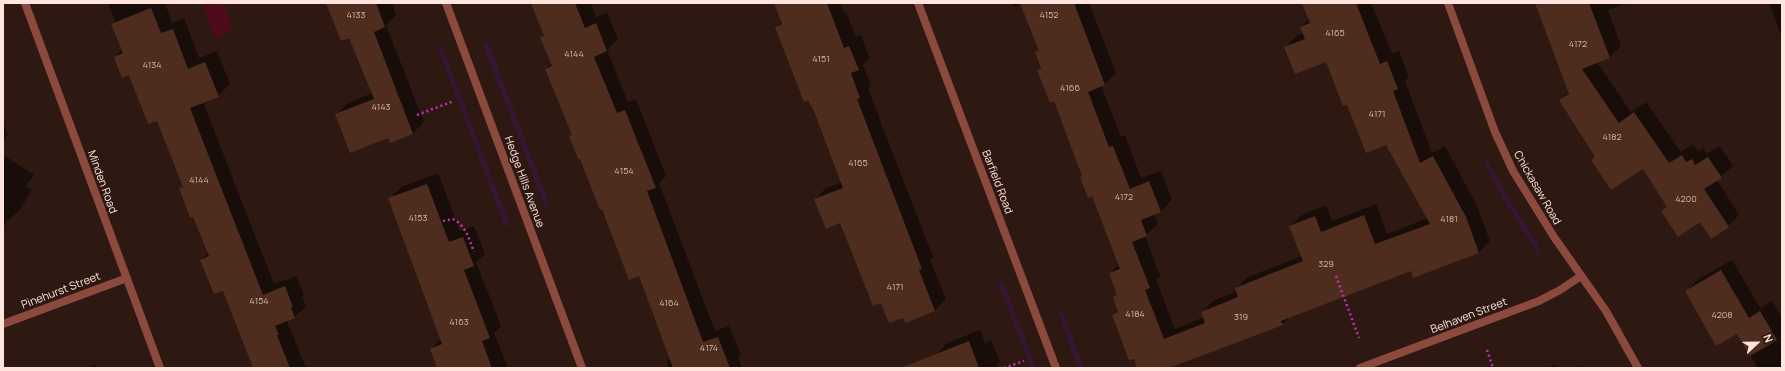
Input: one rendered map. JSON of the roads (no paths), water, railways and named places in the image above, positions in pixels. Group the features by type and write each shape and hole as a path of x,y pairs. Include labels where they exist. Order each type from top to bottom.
{"street":[{"name":"Minden Road","path":"25,3 160,368"},
{"name":"Hedge Hills Avenue","path":"446,3 582,368"},
{"name":"Barfield Road","path":"918,3 1056,368"},
{"name":"Chickasaw Road","path":"1448,3 1495,132 1513,171 1554,237 1606,311 1638,368"},
{"name":"Belhaven Street","path":"1360,368 1539,301 1560,290 1581,276"},
{"name":"Pinehurst Street","path":"3,324 127,278"}]}
